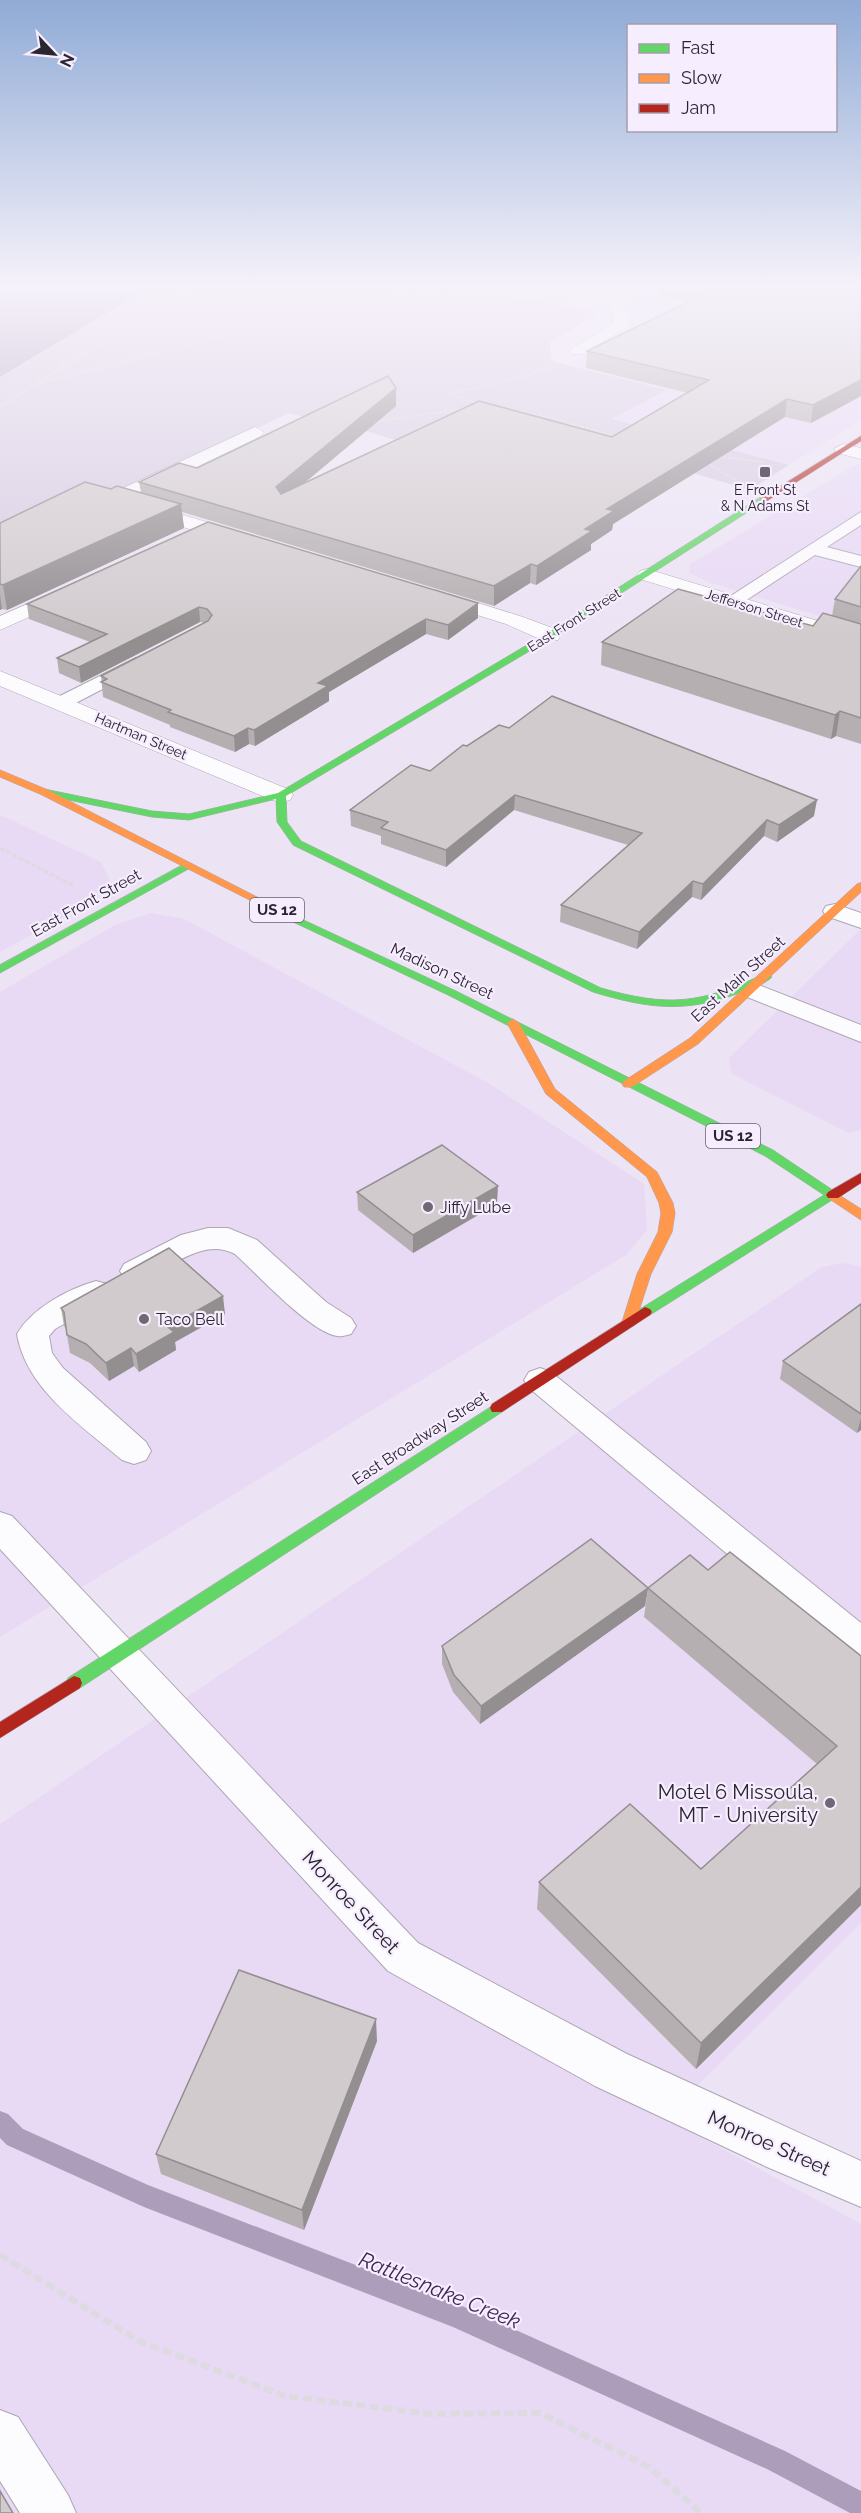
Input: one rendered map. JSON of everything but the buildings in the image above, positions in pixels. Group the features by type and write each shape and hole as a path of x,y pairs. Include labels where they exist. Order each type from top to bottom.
{"main road":[{"name":"East Front Street","path":"44,792 152,814 189,817 282,795 550,635 861,438"},
{"name":"Madison Street","path":"0,773 44,792 188,865 513,1023 628,1084 769,1153 861,1216"},
{"path":"282,795 279,819 284,832 297,843 597,990 646,1005 679,1007 723,998 758,983"},
{"name":"East Front Street","path":"0,970 188,865"},
{"name":"East Main Street","path":"628,1084 694,1041 861,886"},
{"path":"513,1023 550,1091 652,1175 663,1193 669,1224 665,1237 646,1269 629,1322"},
{"name":"East Broadway Street","path":"0,1731 629,1322 861,1177"}],"street":[{"path":"255,432 113,500 260,543"},
{"path":"843,449 861,454"},
{"path":"177,542 207,528"},
{"name":"Jefferson Street","path":"647,574 861,641"},
{"path":"0,624 84,585"},
{"path":"412,589 513,620 550,635"},
{"name":"Hartman Street","path":"0,678 282,795"}],"lane":[{"path":"732,602 861,516"},
{"path":"813,549 861,562"},
{"path":"62,703 151,656"},
{"path":"835,910 861,921"},
{"path":"758,983 861,1034"},
{"path":"134,1451 97,1420 47,1370 37,1353 33,1334 44,1321 177,1247 208,1238 228,1238 246,1247 315,1310 340,1326"},
{"path":"540,1380 861,1644"},
{"name":"Monroe Street","path":"0,1526 403,1958 611,2070 783,2151 861,2184"},
{"path":"0,2435 50,2513"}],"path":[{"path":"369,422 484,406 470,401"},
{"path":"493,407 545,416 622,438"},
{"path":"718,456 772,463"},
{"path":"707,458 700,460 719,468 738,483"},
{"path":"0,848 80,889"},
{"path":"0,2255 139,2341 285,2396 432,2414 540,2413 649,2467 701,2513"}],"shaded area":[{"path":"0,401 645,401 612,419 789,465 750,490 500,416 408,444 356,428 288,413 113,500 0,523"},
{"path":"644,401 861,401 861,420 789,465 611,419"},
{"path":"861,464 861,629 706,581 690,573 689,565 853,466"},
{"path":"0,815 101,862 111,883 96,899 0,952"},
{"path":"151,913 184,919 490,1084 644,1184 647,1230 626,1255 0,1637 0,992 115,925"},
{"path":"861,929 861,1130 849,1133 732,1074 729,1058"},
{"path":"843,1263 861,1267 861,1923 665,2118 861,2224 861,2513 0,2513 0,1824 822,1267"}],"waterway":[{"name":"Rattlesnake Creek","path":"0,2122 15,2137 144,2195 458,2317 776,2460 861,2505"}],"traffic: fast":[{"path":"44,792 152,814 189,817 281,795 550,635 764,499"},
{"path":"281,795 282,822 297,843 597,990 644,1002 683,1004 721,996 766,977"},
{"path":"0,970 188,865"},
{"path":"295,919 452,993 769,1153 833,1195 645,1312"},
{"path":"74,1683 497,1408"}],"traffic: slow":[{"path":"0,773 44,792 295,919"},
{"path":"628,1084 694,1041 861,886"},
{"path":"513,1023 550,1091 652,1175 666,1203 668,1213 665,1232 644,1274 629,1322"},
{"path":"833,1195 861,1216"}],"traffic: jam":[{"path":"764,499 861,438"},
{"path":"833,1195 861,1177"},
{"path":"497,1408 645,1312"},
{"path":"0,1731 74,1683"}],"place":[{"name":"E Front St & N Adams St","path":"765,472"},
{"name":"Jiffy Lube","path":"428,1207"},
{"name":"Taco Bell","path":"144,1319"},
{"name":"Motel 6 Missoula, MT - University","path":"830,1803"}]}
